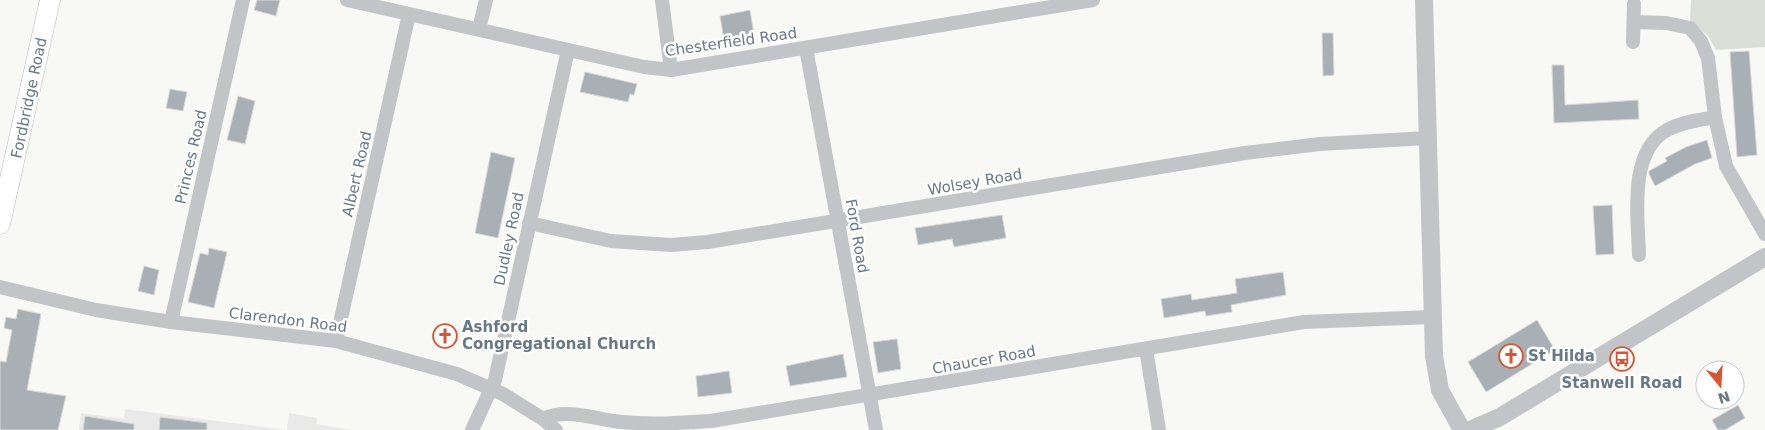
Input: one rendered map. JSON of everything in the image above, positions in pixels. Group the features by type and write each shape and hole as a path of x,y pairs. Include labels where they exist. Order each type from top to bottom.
{"main road":[{"name":"Fordbridge Road","path":"0,224 5,186 50,0"}],"street":[{"name":"Princes Road","path":"171,322 243,0"},
{"name":"Chesterfield Road","path":"347,0 644,67 671,70 1093,0"},
{"path":"479,29 486,0"},
{"path":"662,0 671,70"},
{"path":"1424,0 1432,317 1436,376 1440,390 1462,430"},
{"path":"1633,42 1634,4"},
{"name":"Albert Road","path":"336,341 409,14"},
{"path":"1634,22 1666,23 1690,28 1701,41 1708,58 1715,117 1726,166 1765,234"},
{"name":"Ford Road","path":"806,48 876,430"},
{"name":"Dudley Road","path":"472,430 495,380 568,50"},
{"path":"1639,255 1638,178 1646,151 1666,131 1687,122 1715,117"},
{"name":"Wolsey Road","path":"529,223 611,241 671,245 708,242 838,222 1245,153 1320,144 1428,138"},
{"path":"1470,430 1500,417 1765,257"},
{"name":"Clarendon Road","path":"0,288 96,310 171,322 336,341 457,374 491,389 543,419 556,430"},
{"name":"Chaucer Road","path":"543,419 555,413 622,422 668,424 702,422 870,396 1304,322 1432,317"},
{"path":"1146,349 1159,430"}],"shaded area":[{"path":"1691,0 1765,0 1765,47 1716,50 1709,37 1690,20"},
{"path":"125,409 287,430 79,430 81,413 124,419"},
{"path":"289,413 317,418 316,424 352,430 287,430"}],"building":[{"path":"257,0 280,0 276,16 254,10"},
{"path":"750,10 754,35 724,40 720,16"},
{"path":"1322,33 1333,33 1334,75 1323,76"},
{"path":"1749,51 1757,155 1737,157 1730,52"},
{"path":"1552,65 1564,65 1565,105 1638,100 1639,119 1554,123"},
{"path":"585,72 637,84 634,95 630,94 628,102 580,92"},
{"path":"170,89 187,92 183,111 166,108"},
{"path":"238,96 255,101 245,144 227,140"},
{"path":"1707,140 1712,158 1695,164 1655,186 1649,171 1667,161 1665,158 1686,147"},
{"path":"491,152 515,158 498,238 475,233"},
{"path":"1612,205 1614,254 1596,255 1593,206"},
{"path":"1002,215 1006,238 954,247 952,239 918,245 915,228"},
{"path":"209,248 227,252 214,308 188,302 200,253 208,255"},
{"path":"144,266 159,270 154,295 138,291"},
{"path":"1283,272 1286,295 1231,305 1232,312 1206,316 1205,311 1164,318 1161,299 1191,294 1192,300 1237,293 1235,279"},
{"path":"18,309 41,314 27,390 66,396 58,430 0,430 0,361 6,362 12,330 4,328 6,317 16,319"},
{"name":"St Hilda","path":"1537,320 1555,350 1486,392 1468,362"},
{"path":"897,339 901,369 878,373 873,342"},
{"path":"843,354 847,377 790,386 786,366"},
{"path":"729,371 732,393 698,397 696,376"},
{"path":"1729,410 1741,410 1745,418 1725,430 1718,430 1712,420"},
{"path":"85,416 134,424 134,430 83,430"},
{"path":"160,417 207,423 207,430 159,430"}],"place":[{"name":"Ashford Congregational Church","path":"445,336"},
{"name":"St Hilda","path":"1511,356"},
{"name":"Stanwell Road","path":"1622,359"}]}
